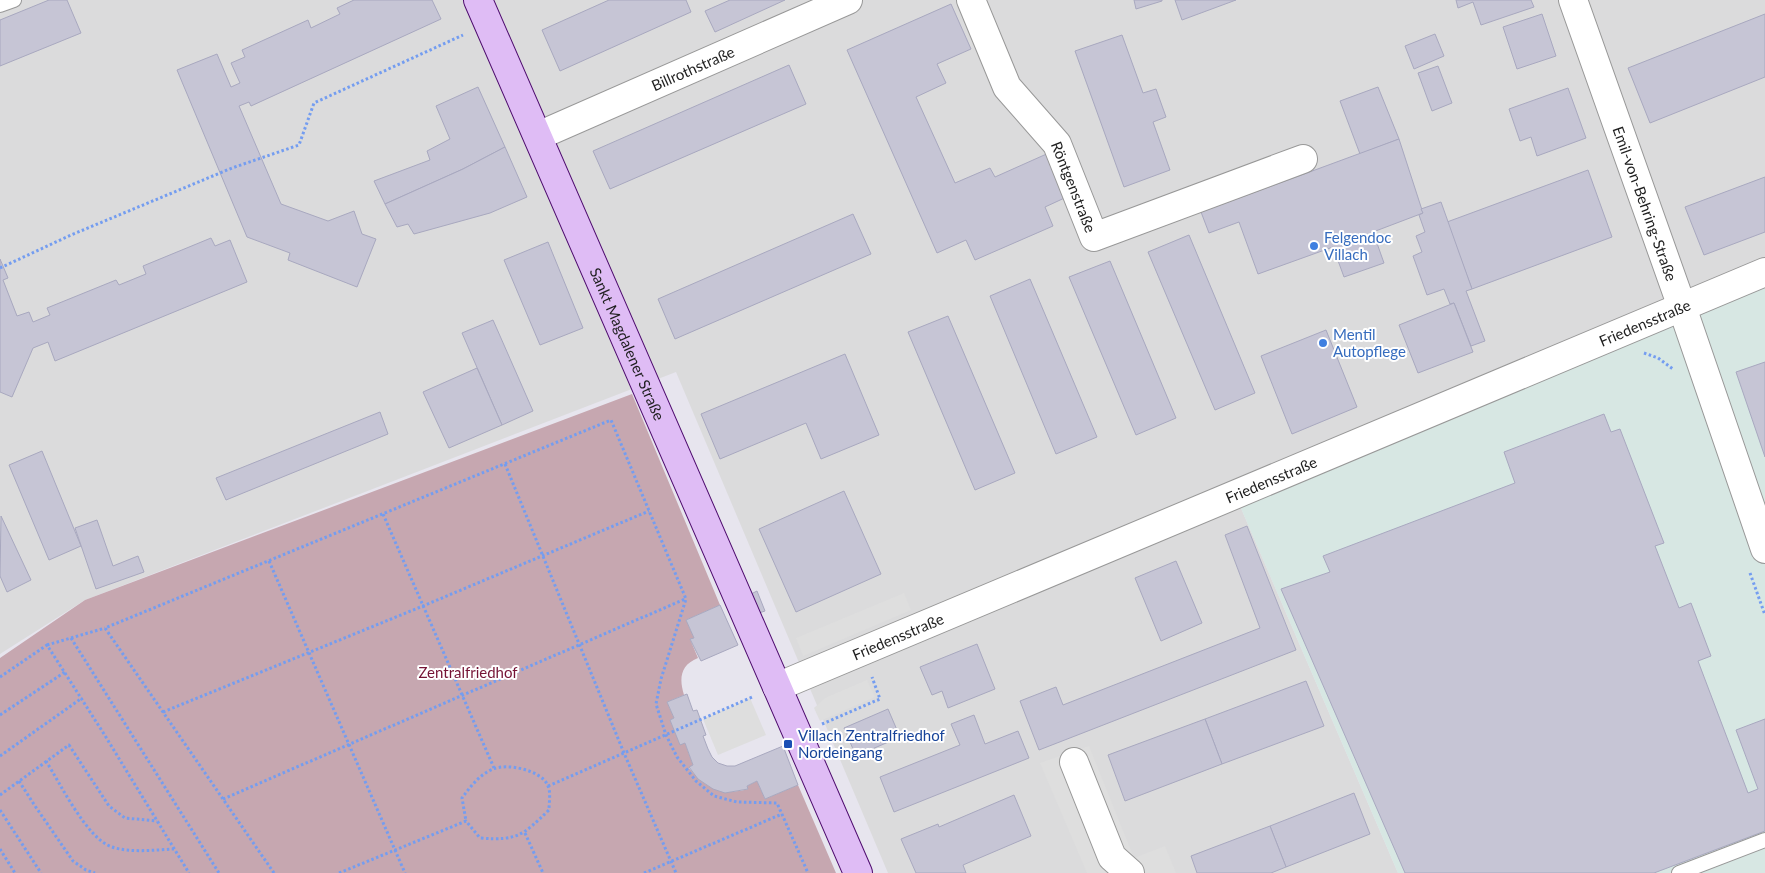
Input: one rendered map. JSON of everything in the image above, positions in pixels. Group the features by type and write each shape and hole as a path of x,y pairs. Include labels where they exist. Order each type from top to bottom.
{"street":[{"name":"Billrothstraße","path":"538,136 848,0"},
{"name":"Röntgenstraße","path":"971,0 1007,87 1057,144 1094,237 1303,159"},
{"name":"Emil-von-Behring-Straße","path":"1573,0 1682,307 1757,559"},
{"name":"Sankt Magdalener Straße","path":"483,12 858,873"},
{"name":"Friedensstraße","path":"777,687 1765,272"},
{"path":"1074,762 1112,857 1130,873"}],"lane":[{"path":"0,6 14,0"},
{"path":"1679,873 1765,840"}],"path":[{"path":"0,268 71,235 232,168 299,146 314,103 483,12"},
{"path":"1643,353 1658,358 1676,372"},
{"path":"0,677 47,645 105,628 611,420 686,599 661,679 656,704 666,735 677,757 696,781 714,796 737,802 777,804 808,873"},
{"path":"505,464 624,753 676,873"},
{"path":"163,712 423,606 649,510"},
{"path":"383,514 494,768"},
{"path":"1757,559 1765,615"},
{"path":"269,561 405,873"},
{"path":"223,799 686,599"},
{"path":"105,628 274,873"},
{"path":"71,638 219,873"},
{"path":"47,645 82,698 189,873"},
{"path":"817,726 880,699 869,669"},
{"path":"0,715 65,672"},
{"path":"548,786 777,687"},
{"path":"0,756 82,698"},
{"path":"0,795 69,744 109,806 125,818 158,821"},
{"path":"46,761 79,816 98,839 111,847 143,851 174,849"},
{"path":"494,768 518,768 537,773 548,786 549,810 525,833 503,840 480,838 466,821 462,798 473,782 494,768"},
{"path":"19,781 73,861 94,873"},
{"path":"0,810 42,873"},
{"path":"644,873 782,814"},
{"path":"339,873 466,821"},
{"path":"525,833 543,873"},
{"path":"0,848 15,873"}],"shaded area":[{"path":"0,0 1765,0 1765,282 1237,499 1398,873 888,873 676,372 85,600 0,654"},
{"path":"1765,282 1765,873 1398,873 1237,499"},
{"path":"904,593 911,610 803,656 796,638"},
{"path":"867,680 875,697 820,721 814,708 825,698"},
{"path":"750,698 766,735 718,755 703,719"},
{"path":"1089,746 1134,858 1165,846 1176,873 1087,873 1040,763"}],"green space":[{"name":"Zentralfriedhof","path":"632,394 720,605 686,620 694,638 690,639 698,658 688,664 682,673 684,695 667,702 674,718 670,720 680,744 685,743 693,765 689,768 708,786 722,791 730,792 748,789 747,786 757,781 765,799 798,785 836,873 0,873 0,658 85,600"}],"building":[{"path":"49,0 67,0 81,33 0,66 0,20"},
{"path":"354,0 432,0 441,19 251,106 249,102 239,106 281,204 328,221 354,211 362,234 376,239 357,287 288,260 290,253 247,237 177,70 217,54 231,87 240,83 231,63 245,57 242,50 308,20 311,28 340,14 337,8"},
{"path":"609,0 686,0 691,12 560,71 542,30"},
{"path":"730,0 785,0 715,32 705,11"},
{"path":"1134,0 1162,0 1162,1 1136,9"},
{"path":"1175,0 1236,0 1182,20"},
{"path":"1456,0 1531,0 1534,7 1481,25 1473,2 1458,8"},
{"path":"951,4 971,49 937,64 946,83 916,97 955,183 990,168 995,177 1051,152 1071,195 1045,207 1053,226 975,260 966,240 937,253 847,50"},
{"path":"1542,14 1556,56 1517,69 1503,27"},
{"path":"1765,14 1765,77 1650,123 1628,68"},
{"path":"1435,34 1444,56 1414,69 1405,46"},
{"path":"1122,35 1143,93 1156,89 1166,117 1153,122 1170,170 1124,187 1075,51"},
{"path":"789,65 806,104 610,189 593,151"},
{"path":"1438,66 1452,103 1432,111 1418,73"},
{"path":"478,87 505,147 463,169 385,204 374,181 430,160 427,151 450,139 436,106"},
{"path":"1378,87 1399,139 1360,154 1340,101"},
{"path":"1568,88 1586,138 1537,156 1531,137 1520,141 1509,109"},
{"path":"1399,139 1423,213 1373,232 1384,263 1344,277 1333,247 1258,274 1239,222 1209,233 1201,212"},
{"path":"505,147 527,197 490,213 414,234 408,224 397,227 385,204 463,169"},
{"path":"1588,170 1612,237 1472,289 1447,222"},
{"path":"1765,177 1765,232 1704,255 1685,207"},
{"path":"1441,202 1472,289 1466,291 1485,341 1471,346 1454,303 1450,304 1444,289 1427,295 1413,256 1422,252 1416,236 1425,232 1419,215 1423,213 1421,209"},
{"path":"853,214 871,254 675,339 658,299"},
{"path":"1189,235 1255,393 1215,410 1148,252"},
{"path":"211,238 215,246 230,240 247,282 55,361 48,342 33,348 12,397 0,392 0,259 8,278 3,280 17,316 29,312 33,322 50,315 47,308 116,280 119,285 146,274 143,266"},
{"path":"548,242 583,328 540,345 504,260"},
{"path":"1110,261 1176,418 1136,435 1069,277"},
{"path":"1030,279 1097,437 1056,454 990,296"},
{"path":"1454,303 1473,352 1418,373 1399,325"},
{"path":"948,316 1015,473 975,490 908,332"},
{"path":"493,320 533,411 502,425 462,333"},
{"path":"1326,330 1357,407 1292,434 1261,356"},
{"path":"845,354 879,435 821,459 806,423 720,459 701,414"},
{"path":"1765,362 1765,457 1736,372"},
{"path":"477,368 502,425 449,448 423,392"},
{"path":"380,412 388,434 226,500 216,478"},
{"path":"1604,414 1611,432 1620,429 1664,543 1655,546 1679,608 1691,603 1711,656 1698,661 1748,793 1758,789 1736,730 1765,719 1765,831 1654,873 1405,873 1281,589 1330,572 1323,556 1515,483 1504,452"},
{"path":"42,451 81,546 49,560 9,465"},
{"path":"844,491 881,574 796,612 759,529"},
{"path":"1,516 31,580 7,592 0,576"},
{"path":"97,520 113,566 138,556 144,572 96,589 75,528"},
{"path":"1247,526 1296,650 1039,750 1020,701 1056,687 1063,705 1260,628 1225,535"},
{"path":"1176,561 1202,623 1161,641 1135,578"},
{"path":"757,591 765,611 759,613 751,594"},
{"path":"720,605 738,645 701,661 690,639 694,638 686,620"},
{"path":"977,644 995,689 948,708 942,691 932,695 920,667"},
{"path":"1306,681 1324,726 1222,764 1205,719"},
{"path":"687,694 693,711 697,710 706,735 703,736 708,749 718,763 735,766 783,746 798,785 765,799 757,781 747,786 748,789 725,793 713,789 698,779 689,767 693,765 685,743 680,745 670,720 674,718 667,702"},
{"path":"888,709 900,737 856,756 844,728"},
{"path":"974,715 985,744 1018,731 1029,758 894,812 880,777 960,745 951,724"},
{"path":"1205,719 1222,764 1125,801 1108,755"},
{"path":"1354,793 1370,834 1286,867 1270,826"},
{"path":"1014,795 1031,836 963,865 966,873 916,873 901,839 938,824 939,827"},
{"path":"1270,826 1286,867 1271,873 1197,873 1191,856"}],"place":[{"name":"Felgendoc Villach","path":"1314,246"},
{"name":"Mentil Autopflege","path":"1323,343"},
{"name":"Villach Zentralfriedhof Nordeingang","path":"788,744"}]}
